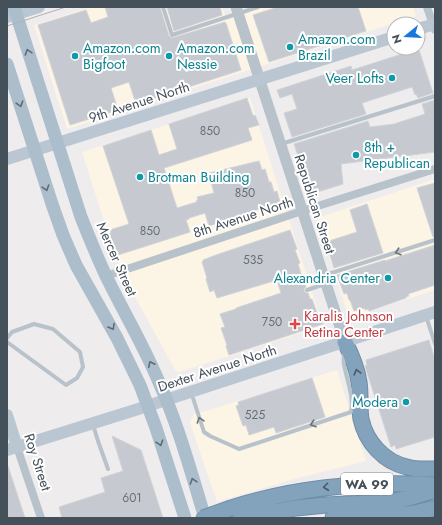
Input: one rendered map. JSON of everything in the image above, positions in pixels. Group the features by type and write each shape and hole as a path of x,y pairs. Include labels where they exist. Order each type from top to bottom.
{"highway":[{"path":"344,342 356,367 359,381 362,419 368,438 381,454 397,464 416,469 435,469"},
{"name":"WA 99","path":"204,518 236,513 266,498 332,486 377,484 435,485"},
{"path":"236,513 326,505 381,503 408,498 435,490"},
{"path":"333,518 383,517 415,513 435,508"}],"main road":[{"path":"12,13 39,7"},
{"name":"Mercer Street","path":"12,13 81,217 106,276 158,379 177,428 204,518"},
{"name":"9th Avenue North","path":"7,159 386,39"},
{"path":"7,64 55,215 69,250 118,338 140,385 156,428 184,518"},
{"name":"Dexter Avenue North","path":"12,448 148,406 430,314"},
{"name":"Roy Street","path":"7,415 12,448"}],"street":[{"path":"428,7 434,26"},
{"name":"Republican Street","path":"237,10 344,342"},
{"name":"8th Avenue North","path":"106,276 435,169"},
{"name":"Roy Street","path":"12,448 41,518"}],"lane":[{"path":"163,7 172,34 237,10 258,7"},
{"path":"280,144 435,96"},
{"path":"307,290 324,280 435,240"},
{"path":"430,314 435,344"},
{"path":"7,338 12,332 34,324 53,329 80,352 83,367 77,378 66,384 7,342"},
{"name":"Republican Street","path":"191,392 204,432 239,449 351,412 351,393 343,364 344,342"},
{"path":"92,423 108,468"}],"shaded area":[{"path":"90,7 222,7 227,20 251,12 250,7 413,7 416,16 386,16 386,26 67,129 34,25"},
{"path":"250,98 323,326 179,372 175,370 128,284 115,256 82,152"},
{"path":"435,179 435,290 349,318 317,218"},
{"path":"337,370 366,461 294,479 217,502 190,423 193,415"}],"building":[{"name":"Amazon.com Nessie","path":"105,7 160,7 169,36 172,38 225,22 241,70 136,104 129,82 111,88 118,110 70,125 38,25 86,10 91,23 108,17"},
{"path":"167,7 220,7 222,15 174,31"},
{"name":"Amazon.com Brazil","path":"278,7 358,7 366,31 269,62 253,15"},
{"path":"396,56 421,56 433,93 418,98 412,87 362,103 366,114 292,137 284,113 297,109 292,94 280,98 277,90 351,66 352,70"},
{"path":"247,98 253,116 255,115 259,125 248,128 252,140 164,168 177,208 197,202 197,197 214,193 209,173 259,161 262,170 265,169 274,192 277,191 280,202 209,226 205,213 189,218 186,220 190,232 118,255 114,244 111,244 108,234 111,233 110,230 129,224 103,146 151,130 159,155 177,149 169,124"},
{"name":"8th + Republican","path":"435,100 435,152 341,164 343,184 311,194 294,144 368,121 370,127 394,124 425,114 422,104"},
{"path":"435,183 435,237 433,237 417,188"},
{"path":"367,204 383,253 334,268 326,242 357,232 350,210"},
{"path":"290,230 297,249 295,250 300,263 298,264 306,287 304,291 308,293 310,299 312,299 323,324 229,355 221,328 225,327 220,314 281,293 277,280 217,298 214,290 210,292 202,262 203,260 216,255"},
{"name":"Alexandria Center","path":"435,245 435,285 408,294 409,296 406,298 369,311 368,309 365,310 365,308 354,311 347,293 344,294 337,275"},
{"name":"Modera","path":"429,340 435,360 435,437 396,449 395,445 391,447 365,366 367,365 366,360"},
{"path":"312,378 325,417 276,433 274,427 249,435 246,425 243,426 236,406 239,405 238,402"},
{"path":"112,436 141,450 163,518 62,518 59,507 105,492 101,478 123,471"},
{"path":"8,466 25,518 7,518"}],"tram line":[{"path":"7,26 66,7"}],"place":[{"name":"Amazon.com Brazil","path":"290,47"},
{"name":"Amazon.com Bigfoot","path":"75,56"},
{"name":"Amazon.com Nessie","path":"169,56"},
{"name":"Veer Lofts","path":"392,78"},
{"name":"8th + Republican","path":"356,155"},
{"name":"Brotman Building","path":"140,177"},
{"name":"Alexandria Center","path":"388,278"},
{"name":"Karalis Johnson Retina Center","path":"295,324"},
{"name":"Modera","path":"406,402"}]}
